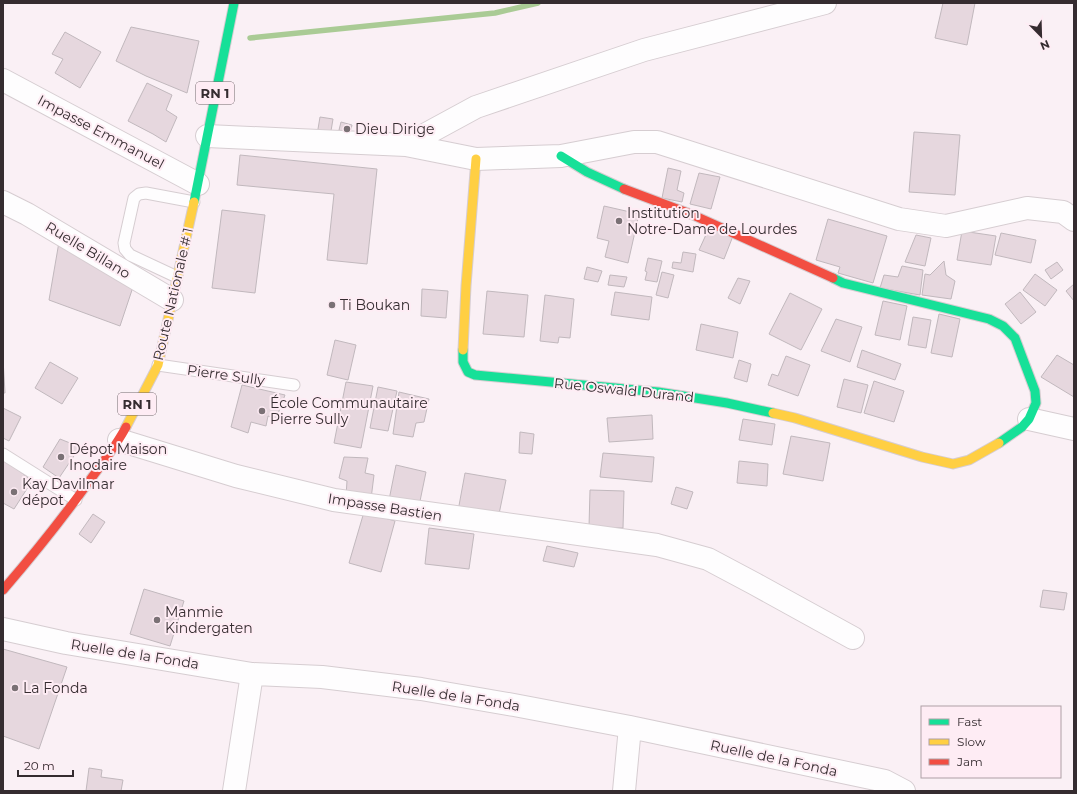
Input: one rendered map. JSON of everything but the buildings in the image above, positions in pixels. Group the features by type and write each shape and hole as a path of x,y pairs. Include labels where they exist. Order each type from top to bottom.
{"street":[{"name":"Route Nationale # 1","path":"3,590 33,555 76,500 119,440 158,365 196,193 234,3"},
{"path":"406,145 476,107 644,50 825,3"},
{"name":"Impasse Emmanuel","path":"3,80 196,193"},
{"path":"207,136 406,145 476,159 561,156 634,142 657,142 898,219 946,226 1027,208 1063,212 1074,220"},
{"path":"561,156 587,172 612,184 693,215 843,283 989,319 1003,326 1015,338 1035,391 1032,411 1074,429"},
{"name":"Rue Oswald Durand","path":"476,159 466,286 463,362 468,372 475,375 658,392 727,403 795,418 922,458 953,464 969,460 985,452 1014,433 1022,427 1032,411"},
{"name":"Ruelle Billano","path":"3,202 27,214 172,300"},
{"name":"Impasse Bastien","path":"119,440 236,476 334,500 657,545 708,559 853,638"},
{"name":"Ruelle de la Fonda","path":"3,630 66,643 252,674 322,676 421,689 514,705 630,728 890,788"},
{"path":"234,791 252,674"},
{"path":"624,791 630,728"}],"lane":[{"path":"177,277 130,254 125,249 124,242 134,198 139,194 196,193"},
{"name":"Pierre Sully","path":"158,365 294,385"},
{"path":"3,454 76,500"}],"waterway":[{"path":"250,38 495,13 538,3"}],"traffic: fast":[{"path":"194,202 234,3"},
{"path":"561,156 587,172 624,189"},
{"path":"833,278 843,283 989,319 1003,326 1015,338 1035,391 1036,403 1029,419 1022,427 999,443"},
{"path":"463,350 463,362 468,372 475,375 658,392 727,403 773,413"}],"traffic: slow":[{"path":"463,350 466,286 476,159"},
{"path":"126,427 158,365 194,202"},
{"path":"773,413 795,418 922,457 953,464 969,460 999,443"}],"traffic: jam":[{"path":"624,189 693,215 833,278"},
{"path":"3,590 69,508 109,454 126,427"}],"place":[{"name":"Dieu Dirige","path":"347,129"},
{"name":"Institution Notre-Dame de Lourdes","path":"619,221"},
{"name":"Ti Boukan","path":"332,305"},
{"name":"École Communautaire Pierre Sully","path":"262,411"},
{"name":"Dépot Maison Inodaire","path":"61,457"},
{"name":"Kay Davilmar dépot","path":"14,492"},
{"name":"Manmie Kindergaten","path":"157,620"},
{"name":"La Fonda","path":"15,688"}]}
